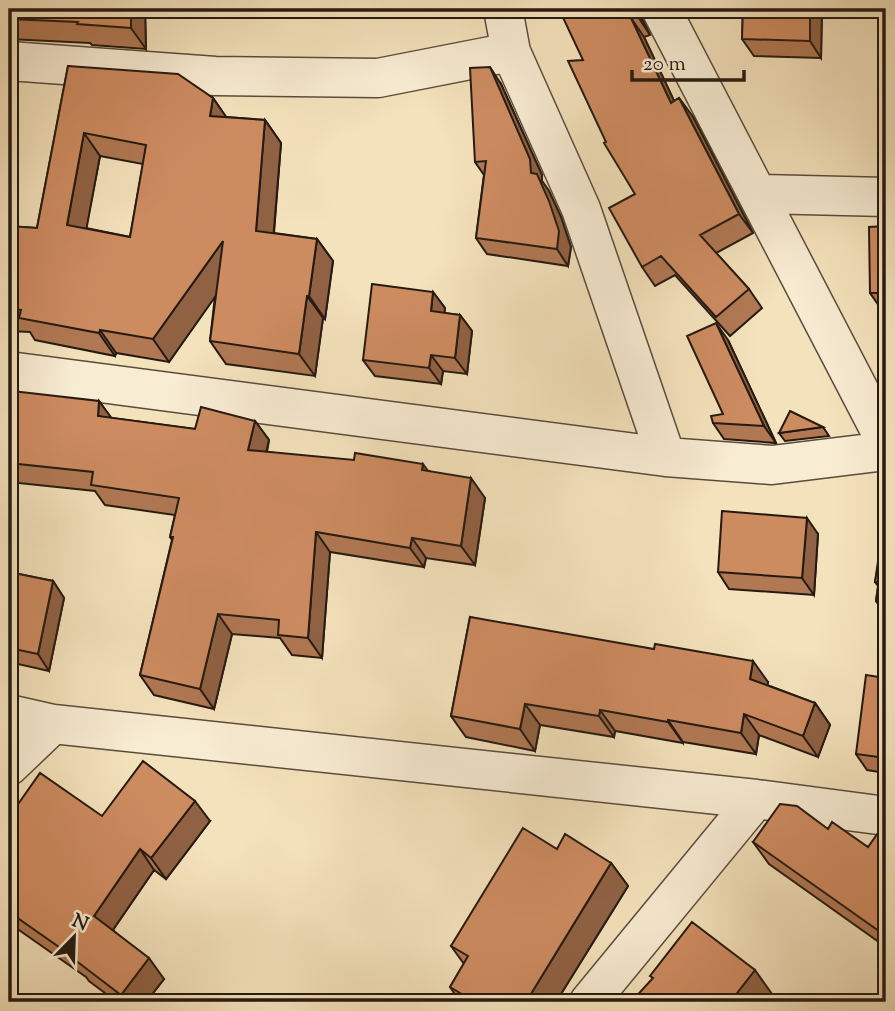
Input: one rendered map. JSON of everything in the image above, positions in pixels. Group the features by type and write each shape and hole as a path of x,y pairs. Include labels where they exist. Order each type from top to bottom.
{"street":[{"path":"503,9 511,52 581,209 666,457"},
{"path":"661,9 886,442"},
{"path":"9,61 215,76 378,78 511,52"},
{"path":"757,194 886,197"},
{"path":"9,371 666,457 772,465 886,451"},
{"path":"9,713 53,724 757,799 886,816"},
{"path":"9,766 53,724"},
{"path":"589,1002 757,799"}],"building":[{"path":"9,9 131,9 131,28 9,19"},
{"path":"559,9 633,9 636,16 631,18 671,103 679,98 739,214 700,235 749,289 716,317 661,256 642,267 609,208 635,194 604,143 606,142 568,61 583,60"},
{"path":"743,9 810,9 810,41 742,39"},
{"path":"881,9 886,9 886,28 880,28"},
{"path":"68,66 178,74 213,98 210,116 265,120 256,231 317,239 299,354 210,341 223,241 153,339 100,330 99,333 19,318 21,310 9,309 9,226 37,228","holes":["84,133 146,145 130,237 67,225"]},
{"path":"490,67 530,159 531,173 537,174 549,201 559,231 557,249 476,238 486,161 475,162 470,68"},
{"path":"886,226 886,293 870,293 869,227"},
{"path":"372,284 433,292 431,311 460,315 455,358 431,355 429,368 363,360"},
{"path":"716,323 764,426 713,423 711,416 723,414 687,336"},
{"path":"12,391 99,401 98,416 195,429 201,407 255,421 248,450 354,460 355,453 423,464 422,470 471,478 461,546 412,538 410,548 316,532 308,638 278,635 279,620 218,614 200,689 140,675 173,537 170,537 179,498 91,485 93,472 9,463"},
{"path":"790,411 823,427 779,433"},
{"path":"722,511 807,518 802,578 718,572"},
{"path":"883,527 886,528 886,603 876,601 879,582 875,582"},
{"path":"9,572 53,581 38,654 9,648"},
{"path":"470,617 654,649 655,644 753,661 750,679 815,703 803,736 744,714 741,733 600,710 599,716 525,704 520,729 451,716"},
{"path":"866,675 886,678 886,758 856,754"},
{"path":"143,761 195,801 151,858 140,849 94,916 149,958 121,995 76,959 9,912 9,817 40,773 102,816"},
{"path":"780,804 797,806 828,829 832,822 868,847 880,830 886,834 886,936 753,842"},
{"path":"523,828 557,849 565,834 611,863 526,1002 475,1002 450,987 468,956 451,946"},
{"path":"692,922 755,970 730,1002 631,1002 653,978 650,976"}]}
